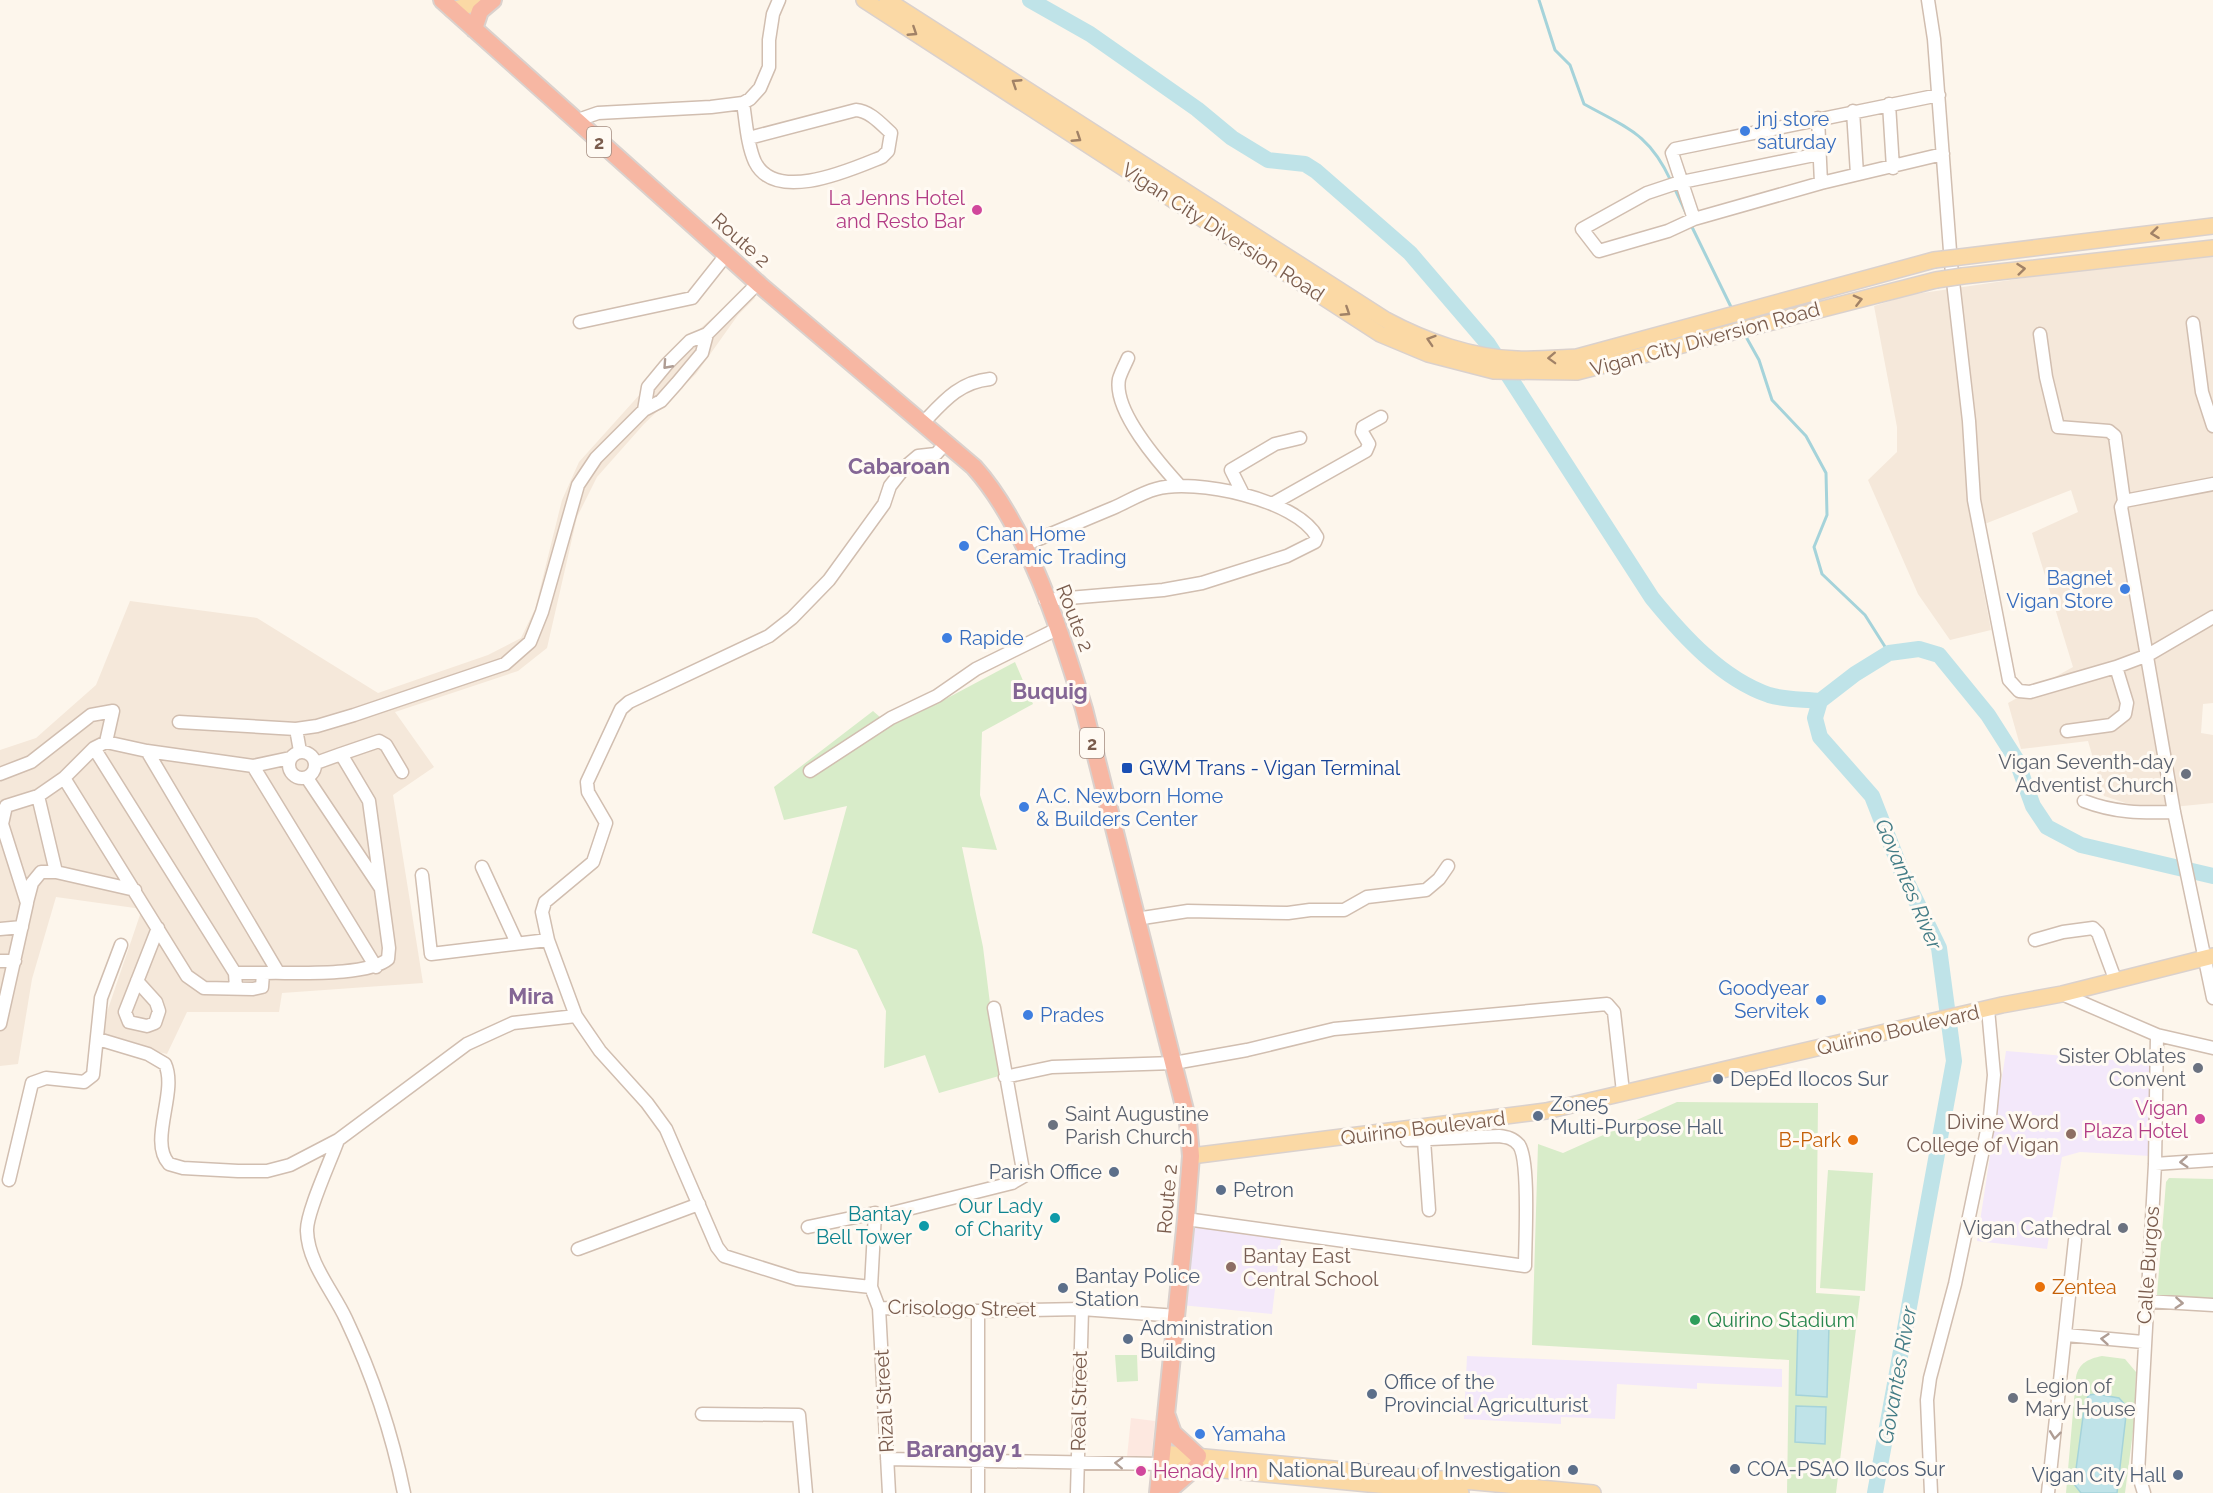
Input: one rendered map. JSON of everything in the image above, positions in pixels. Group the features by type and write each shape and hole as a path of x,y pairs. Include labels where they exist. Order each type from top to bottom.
{"highway":[{"path":"474,29 480,11 493,0"},
{"name":"Route 2","path":"446,3 726,255 946,443 990,486 1024,545 1057,629 1084,709 1188,1122 1191,1156 1186,1219 1158,1493"},
{"path":"1166,1412 1173,1432 1197,1461 1166,1493"}],"main road":[{"path":"446,3 488,0"},
{"name":"Vigan City Diversion Road","path":"864,0 1380,334 1428,354 1494,371 1576,372 1936,280 2213,248"},
{"name":"Vigan City Diversion Road","path":"887,0 1386,320 1433,342 1487,356 1516,359 1577,357 1935,260 2213,226"},
{"name":"Quirino Boulevard","path":"1191,1156 1499,1119 1546,1111 1981,1010 2061,994 2209,957"},
{"path":"1161,1459 1475,1487 1587,1493"},
{"path":"1366,1478 1461,1493"}],"street":[{"path":"575,121 598,113 742,103 760,88 769,68 769,40 773,14 779,0"},
{"path":"1928,0 1939,95 1951,264 1969,421 1974,500 1994,598 2004,666 2013,686 2024,692 2116,667 2148,655 2213,617"},
{"path":"1693,220 1674,184 1672,153 1675,149 1939,95"},
{"path":"742,103 749,138 755,162 762,171 776,179 794,182 823,180 882,157 888,151 891,133 863,110 856,110 749,138"},
{"path":"1889,104 1893,168"},
{"path":"1853,111 1857,174"},
{"path":"1818,118 1821,183"},
{"path":"1819,154 1674,184 1647,193 1582,229 1599,251 1693,220 1821,183 1893,168 1943,154"},
{"path":"580,322 692,298 726,255"},
{"path":"644,410 648,387 667,364 690,341 706,334 758,283"},
{"path":"2193,323 2202,392 2213,426"},
{"path":"179,722 296,729 317,726 505,664 530,642 542,612 578,485 596,458 644,410 661,401 702,353 706,334"},
{"path":"2040,334 2046,377 2058,427 2114,434 2124,501 2121,507 2174,812 2196,916 2209,957 2213,998"},
{"path":"1128,358 1119,381 1121,395 1134,429 1180,486"},
{"path":"923,423 960,387 970,382 990,379"},
{"path":"1272,504 1366,451 1369,444 1362,432 1363,427 1381,417"},
{"path":"1243,494 1231,470 1275,444 1300,438"},
{"name":"Crisologo Street","path":"946,443 936,454 918,456 905,467 890,486 884,504 836,571 792,618 769,636 629,702 621,710 587,787 604,817 605,828 593,862 547,899 543,907 548,940 576,1016 600,1051 647,1103 666,1129 717,1246 724,1256 797,1279 871,1287 879,1308 978,1311 1082,1309 1177,1316"},
{"path":"2124,501 2213,484"},
{"path":"1024,545 1155,489 1180,486 1243,494 1272,504 1312,528 1317,537 1315,542 1287,556 1202,583 1163,591 1046,600"},
{"path":"810,771 891,718 937,696 976,669 1057,629"},
{"path":"2067,732 2111,724 2125,714 2127,704 2116,667"},
{"path":"0,774 31,762 91,715 113,711 106,742"},
{"path":"296,729 295,755 290,770 294,776 307,778 381,888"},
{"path":"316,763 379,741 386,746 402,772"},
{"path":"27,903 2,824 6,806 38,796 64,778 94,748 106,742 147,751 253,766 295,755 311,755 316,763 315,771 307,778"},
{"path":"94,748 235,973 236,988"},
{"path":"147,751 278,972"},
{"path":"235,973 376,967 383,963 389,955 369,801 341,754"},
{"path":"253,766 376,967"},
{"path":"64,778 193,982 204,988 262,987 263,973"},
{"path":"38,796 56,872"},
{"path":"2084,801 2106,810 2129,814 2174,812"},
{"path":"1136,919 1188,911 1288,913 1310,910 1344,910 1367,897 1426,890 1448,866"},
{"path":"482,867 518,943"},
{"path":"0,1024 2,1001 15,961 32,883 40,872 56,872 135,890"},
{"path":"422,875 431,954 548,940"},
{"path":"0,929 22,927"},
{"path":"137,981 158,928"},
{"path":"2035,940 2063,932 2093,928 2098,933 2115,979"},
{"path":"9,1180 32,1083 46,1078 88,1080 93,1075 101,998 121,945"},
{"path":"0,962 15,961"},
{"path":"2061,994 2157,1035 2213,1048"},
{"path":"1005,1077 1052,1067 1174,1063 1246,1050 1334,1029 1607,1004 1614,1012 1623,1092"},
{"path":"876,1216 1012,1183 1024,1176 994,1008"},
{"path":"1931,1493 1927,1400 1990,1116 1994,1075 1981,1010"},
{"path":"98,1040 148,1054 165,1064 168,1081 163,1154 169,1164 174,1167 238,1171 276,1169 338,1140 467,1044 513,1023 576,1016"},
{"name":"Calle Burgos","path":"2144,1493 2138,1473 2155,1164 2157,1035"},
{"path":"1186,1219 1525,1266 1525,1171 1520,1147 1512,1138 1499,1136 1407,1140"},
{"path":"338,1140 309,1218 307,1234 318,1267 345,1318 384,1415 404,1493"},
{"path":"1424,1140 1429,1210"},
{"path":"2155,1164 2213,1160"},
{"path":"578,1249 699,1204"},
{"path":"807,1227 873,1212 876,1216"},
{"path":"871,1287 876,1216"},
{"path":"2048,1493 2075,1240"},
{"path":"2146,1301 2213,1305"},
{"name":"Rizal Street","path":"879,1308 889,1493"},
{"name":"Real Street","path":"1077,1493 1082,1309"},
{"path":"978,1311 978,1493"},
{"path":"2066,1335 2144,1342"},
{"path":"702,1414 799,1415 806,1493"},
{"path":"887,1459 978,1461 1161,1459"}],"shaded area":[{"path":"2213,256 2213,703 2203,704 2201,733 2213,735 2213,803 2163,808 2135,806 2104,796 2088,741 2021,749 2008,703 2073,667 2032,533 2078,512 2071,490 1972,529 1991,630 1950,640 1918,594 1868,480 1897,452 1897,427 1874,306 1909,295 2078,270"},
{"path":"747,288 755,298 738,315 696,374 644,424 597,477 577,517 547,648 518,671 395,712 434,767 393,795 423,983 282,993 279,1012 187,1012 167,1054 106,1039 103,1032 107,1012 142,909 56,897 32,979 18,1064 0,1066 0,750 36,738 96,685 130,601 257,618 378,693 488,655 521,638 535,609 562,500 579,462 695,333"},
{"name":"Divine Word College of Vigan","path":"2006,1051 2149,1063 2150,1156 2080,1152 2062,1157 2047,1249 1977,1241"},
{"name":"Bantay East Central School","path":"1189,1215 1282,1230 1272,1314 1181,1305"},
{"path":"1467,1356 1782,1369 1782,1387 1697,1383 1697,1389 1617,1384 1615,1419 1561,1417 1561,1424 1464,1419"},
{"path":"1131,1418 1155,1421 1151,1460 1127,1457"}],"green space":[{"path":"1015,662 1033,704 982,732 980,795 997,850 962,847 983,947 999,1076 939,1093 925,1055 884,1068 886,1011 857,950 812,933 847,806 784,820 774,787 873,711 888,724 940,702"},
{"name":"Quirino Stadium","path":"1677,1102 1818,1103 1816,1293 1860,1296 1836,1493 1787,1493 1789,1360 1532,1345 1538,1144 1563,1153"},
{"path":"1828,1170 1873,1173 1865,1291 1820,1288"},
{"path":"2169,1178 2213,1179 2213,1298 2157,1295 2166,1182"},
{"path":"1115,1355 1137,1355 1138,1381 1117,1382"},
{"path":"2102,1356 2125,1359 2136,1372 2134,1424 2125,1493 2066,1493 2076,1377 2079,1368 2085,1362"}],"water":[{"path":"1798,1323 1829,1325 1827,1397 1796,1395"},
{"path":"2089,1395 2119,1398 2127,1407 2117,1493 2081,1493 2074,1484 2085,1402"},
{"path":"1796,1406 1826,1407 1825,1444 1795,1442"}],"waterway":[{"path":"1030,0 1090,34 1197,109 1232,138 1268,160 1305,164 1316,171 1410,253 1488,344 1652,598 1677,627 1704,655 1752,688 1775,697 1820,701"},
{"path":"1539,0 1555,50 1570,65 1584,104 1635,133 1654,152 1671,181"},
{"path":"1674,187 1686,213"},
{"path":"1691,225 1733,311"},
{"path":"1745,335 1759,360 1772,400 1806,436 1826,473 1827,515 1814,547 1822,574 1865,615 1889,653"},
{"name":"Govantes River","path":"1875,1493 1954,1061 1939,948 1901,870 1872,796 1820,737 1815,718 1820,701 1855,674 1889,653 1919,649 1939,655 1988,715 2016,759 2033,806 2047,827 2081,845 2213,876"}],"place":[{"name":"jnj store saturday","path":"1745,131"},
{"name":"La Jenns Hotel and Resto Bar","path":"977,210"},
{"name":"Chan Home Ceramic Trading","path":"964,546"},
{"name":"Bagnet Vigan Store","path":"2125,589"},
{"name":"Rapide","path":"947,638"},
{"name":"GWM Trans - Vigan Terminal","path":"1127,768"},
{"name":"Vigan Seventh-day Adventist Church","path":"2186,774"},
{"name":"A.C. Newborn Home & Builders Center","path":"1024,807"},
{"name":"Goodyear Servitek","path":"1821,1000"},
{"name":"Prades","path":"1028,1015"},
{"name":"Sister Oblates Convent","path":"2198,1068"},
{"name":"DepEd Ilocos Sur","path":"1718,1079"},
{"name":"Zone5 Multi-Purpose Hall","path":"1538,1116"},
{"name":"Vigan Plaza Hotel","path":"2200,1119"},
{"name":"Saint Augustine Parish Church","path":"1053,1125"},
{"name":"Divine Word College of Vigan","path":"2071,1134"},
{"name":"B-Park","path":"1853,1140"},
{"name":"Parish Office","path":"1114,1172"},
{"name":"Petron","path":"1221,1190"},
{"name":"Our Lady of Charity","path":"1055,1218"},
{"name":"Bantay Bell Tower","path":"924,1226"},
{"name":"Vigan Cathedral","path":"2123,1228"},
{"name":"Bantay East Central School","path":"1231,1267"},
{"name":"Zentea","path":"2040,1287"},
{"name":"Bantay Police Station","path":"1063,1288"},
{"name":"Quirino Stadium","path":"1695,1320"},
{"name":"Administration Building","path":"1128,1339"},
{"name":"Office of the Provincial Agriculturist","path":"1372,1394"},
{"name":"Legion of Mary House","path":"2013,1398"},
{"name":"Yamaha","path":"1200,1434"},
{"name":"COA-PSAO Ilocos Sur","path":"1735,1469"},
{"name":"National Bureau of Investigation","path":"1573,1470"},
{"name":"Henady Inn","path":"1141,1471"},
{"name":"Vigan City Hall","path":"2178,1475"}],"district":[{"name":"Cabaroan","path":"899,466"},
{"name":"Buquig","path":"1050,691"},
{"name":"Mira","path":"531,996"},
{"name":"Barangay 1","path":"964,1449"}]}
